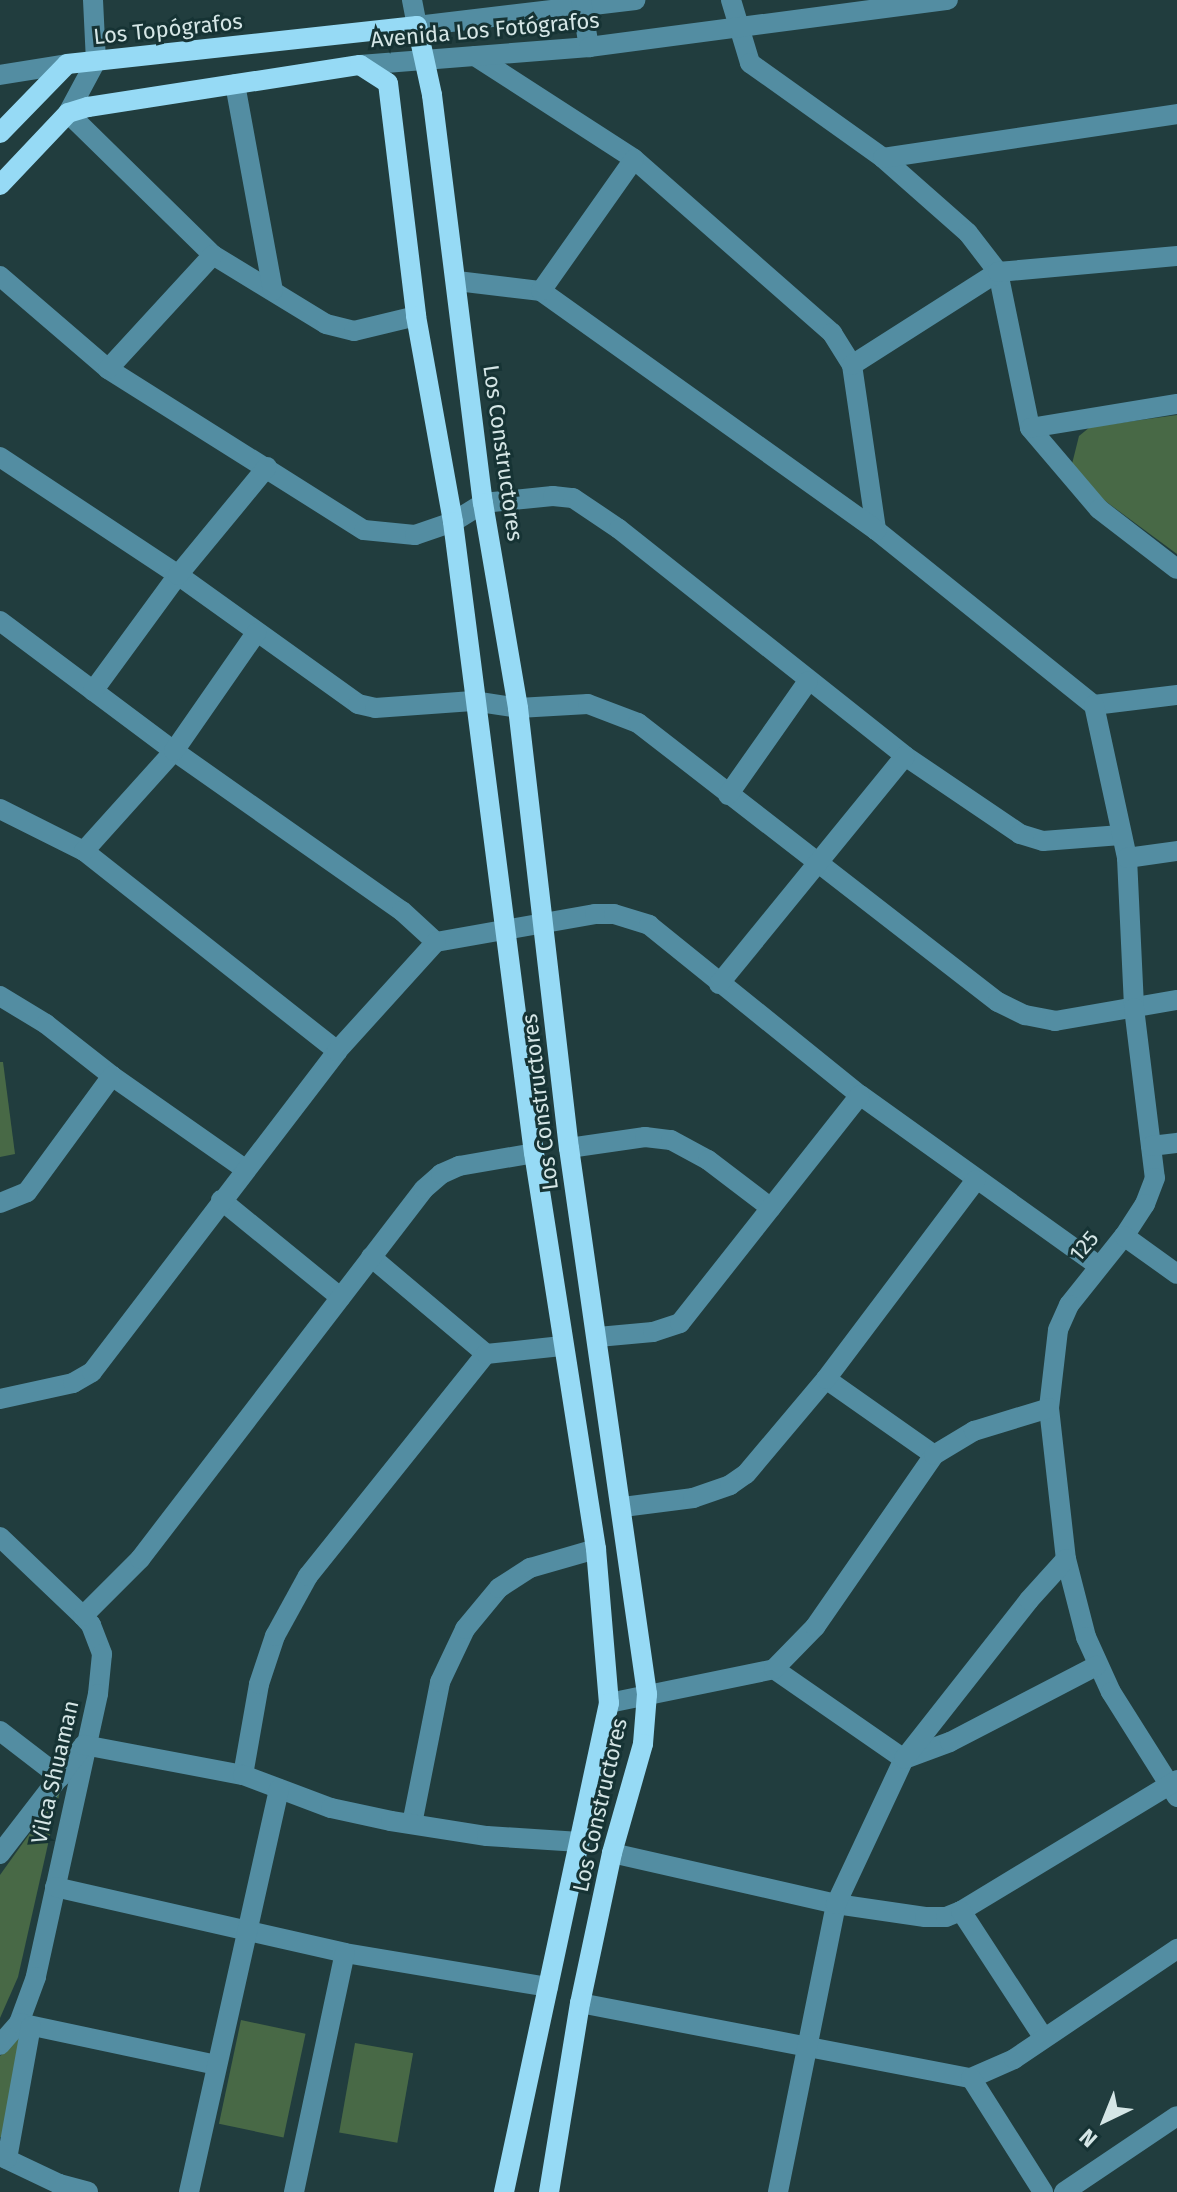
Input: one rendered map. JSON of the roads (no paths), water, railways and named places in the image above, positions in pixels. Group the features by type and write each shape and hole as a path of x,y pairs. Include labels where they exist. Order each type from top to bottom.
{"main road":[{"name":"Los Topógrafos","path":"0,133 67,64 417,26"},
{"name":"Los Constructores","path":"417,26 457,281 483,503 518,708 569,1148 623,1507 647,1694 643,1744 612,1853 580,2003 549,2192"},
{"name":"Los Constructores","path":"360,65 388,83 390,95 416,316 453,522 473,701 534,1153 596,1549 609,1703 504,2192"},
{"path":"0,185 68,113 88,107 360,65"}],"street":[{"path":"93,0 96,61 68,113 213,255 326,324 354,331 416,316"},
{"name":"Los Constructores","path":"412,0 417,26"},
{"path":"417,26 582,3 635,0"},
{"path":"731,0 750,63 883,158 968,233 998,272 1030,428 1099,509 1177,569"},
{"name":"Avenida Los Fotógrafos","path":"360,65 589,47 868,5 948,0"},
{"path":"582,3 589,47"},
{"path":"475,56 634,159 832,333 852,365 876,530"},
{"path":"0,75 67,64"},
{"path":"235,84 273,291"},
{"path":"883,158 1177,114"},
{"path":"541,291 634,159"},
{"path":"108,369 213,255"},
{"path":"852,365 998,272 1177,256"},
{"path":"0,276 108,369 364,530 415,535 453,522 483,503 573,498 619,529 905,756 1020,834 1043,841 1121,835"},
{"path":"457,281 541,291 876,530 1094,705 1177,695"},
{"path":"1030,428 1177,404"},
{"path":"0,457 178,575 358,704 393,708 473,701 518,708 588,704 619,714 657,737 998,1002 1025,1015 1055,1021 1177,1000"},
{"path":"93,691 178,575 267,467"},
{"path":"0,621 174,751 402,911 436,942"},
{"path":"84,851 174,751 256,633"},
{"path":"728,795 808,681"},
{"name":"125","path":"1094,705 1127,858 1134,1008 1155,1178 1145,1204 1124,1236 1074,1297 1058,1330 1049,1408 1066,1559 1075,1605 1096,1666 1174,1787"},
{"path":"719,984 905,756"},
{"path":"0,809 84,851 337,1051"},
{"path":"1127,858 1177,851"},
{"path":"0,1399 73,1383 92,1372 337,1051 436,942 595,914 631,917 668,937 719,984 860,1095 1099,1266"},
{"path":"0,996 46,1024 112,1076 245,1169"},
{"path":"0,1203 27,1192 112,1076"},
{"path":"598,1337 653,1332 680,1323 860,1095"},
{"path":"569,1148 645,1137 671,1140 708,1160 771,1208"},
{"path":"1151,1146 1177,1143"},
{"path":"83,1616 140,1559 371,1257 441,1174 479,1160 534,1153"},
{"path":"623,1507 693,1498 730,1485 761,1460 976,1180"},
{"path":"221,1200 340,1297"},
{"path":"1124,1236 1177,1274"},
{"path":"371,1257 486,1354"},
{"path":"243,1775 263,1672 275,1636 308,1576 486,1354 562,1346"},
{"path":"826,1379 934,1455"},
{"path":"609,1703 774,1669 815,1627 934,1455 974,1431 1049,1408"},
{"name":"Vilca Shuaman","path":"0,1537 91,1625 102,1654 98,1694 84,1745 25,2024 2,2041"},
{"path":"412,1824 440,1682 465,1629 499,1588 530,1568 596,1549"},
{"path":"778,2192 836,1904 904,1759 1029,1600 1066,1559"},
{"path":"904,1759 950,1742 1096,1666"},
{"path":"774,1669 904,1759"},
{"path":"0,1731 60,1777"},
{"path":"0,1854 84,1745 243,1775 331,1808 412,1824 487,1836 580,1842"},
{"path":"612,1853 836,1904 925,1917 946,1917 1174,1787"},
{"path":"189,2192 250,1931 279,1789"},
{"path":"55,1887 345,1953 548,1987"},
{"path":"961,1911 1043,2037"},
{"path":"580,2003 971,2078 1014,2059 1177,1949"},
{"path":"294,2192 345,1953"},
{"path":"88,2192 62,2188 3,2157 25,2024 217,2065"},
{"path":"971,2078 1043,2192"},
{"path":"1064,2192 1177,2116"}]}
